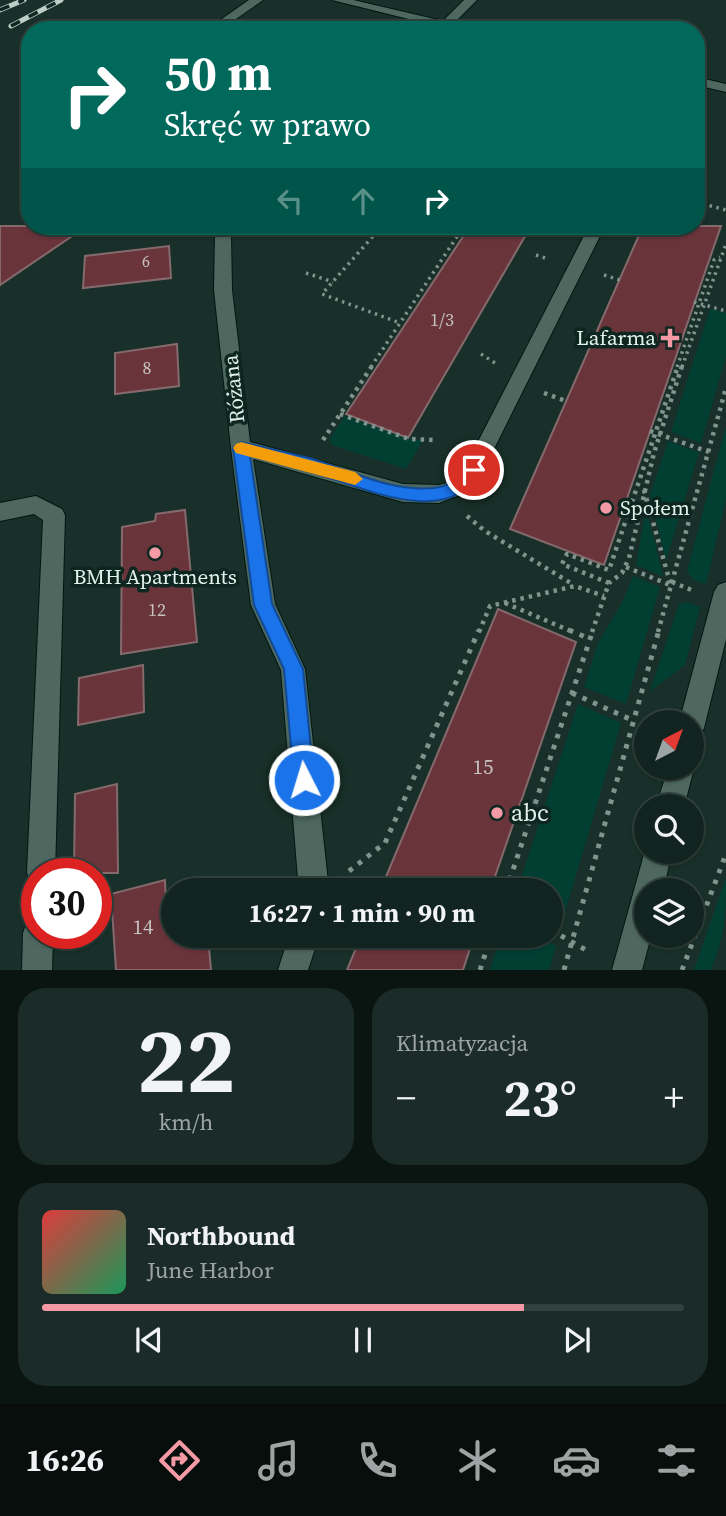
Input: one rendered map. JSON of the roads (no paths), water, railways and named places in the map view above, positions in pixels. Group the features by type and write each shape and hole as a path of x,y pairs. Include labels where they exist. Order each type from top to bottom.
{"street":[{"path":"226,21 257,0"},
{"path":"338,0 419,21"},
{"path":"448,21 471,0"},
{"path":"705,83 726,88"},
{"name":"Różana","path":"220,235 223,290 241,448 263,605 293,669 313,878"},
{"path":"241,448 307,464 403,494 439,494 453,489 474,470 592,235"},
{"path":"0,512 36,505 54,515 42,858"},
{"path":"694,710 716,594"},
{"path":"627,970 634,944"},
{"path":"293,970 300,948"},
{"path":"37,970 38,949"}],"railway":[{"path":"0,10 24,0"},
{"path":"11,26 61,0"}],"place":[{"name":"Lafarma","path":"670,338"},
{"name":"Społem","path":"606,508"},
{"name":"BMH Apartments","path":"155,553"},
{"name":"abc","path":"497,813"}]}
